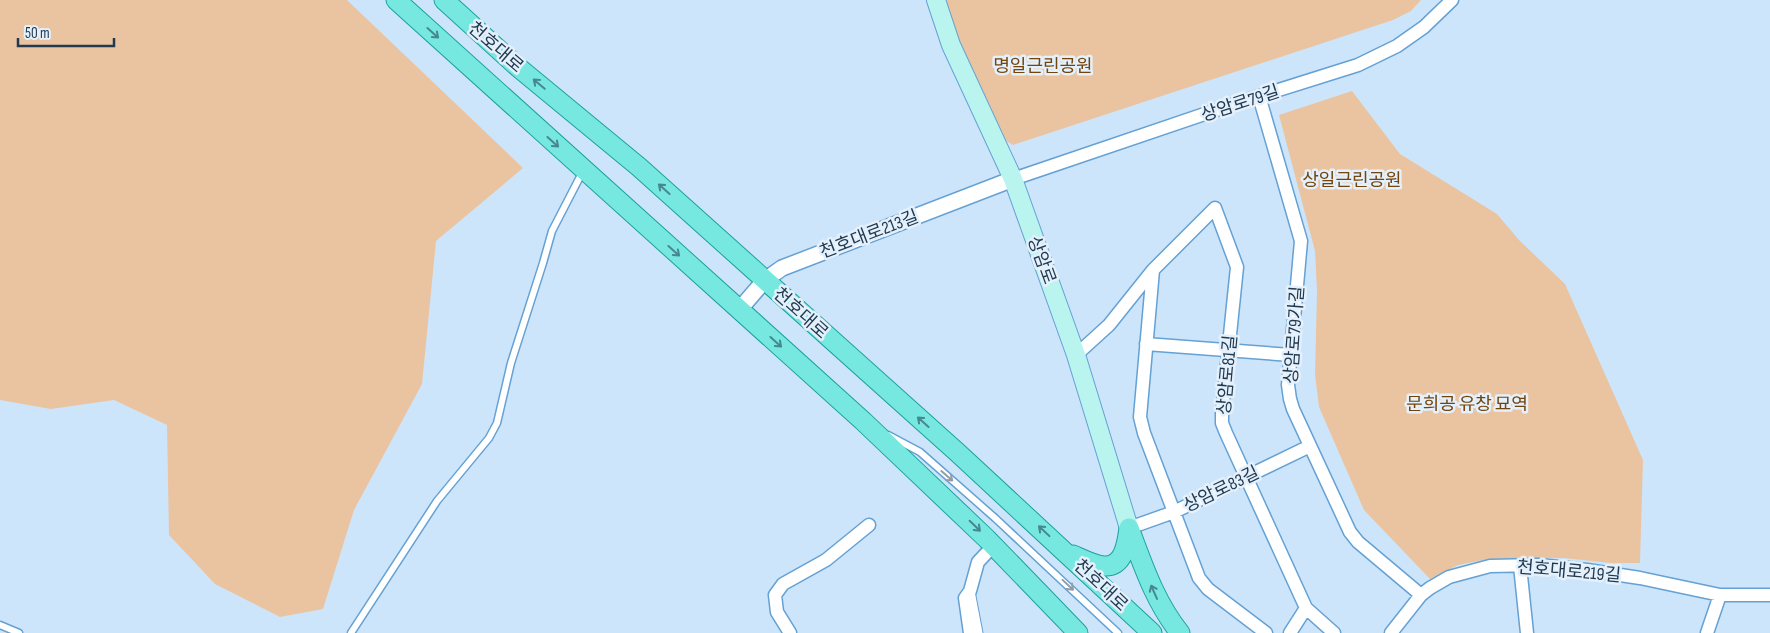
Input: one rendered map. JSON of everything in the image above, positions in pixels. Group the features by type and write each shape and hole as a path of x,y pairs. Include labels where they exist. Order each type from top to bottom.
{"main road":[{"name":"천호대로","path":"396,0 863,421 994,545 1078,633"},
{"name":"천호대로","path":"444,0 519,68 639,166 958,453 1150,633"},
{"name":"상암로","path":"936,0 951,46 1013,179 1076,355 1129,528"},
{"path":"1066,553 1104,566 1114,564 1121,559 1126,548 1129,528"},
{"path":"1129,528 1156,597 1180,633"}],"street":[{"name":"상암로79길","path":"1013,179 1259,96 1358,65 1397,46 1424,27 1452,0"},
{"name":"상암로79가길","path":"1259,96 1301,241 1288,385 1290,399 1350,532 1368,551 1421,594"},
{"name":"천호대로213길","path":"739,310 765,280 782,268 1013,179"},
{"name":"상암로81길","path":"1076,355 1109,325 1153,270 1215,208 1237,268 1222,422 1306,608 1334,633"},
{"path":"1153,270 1140,417 1144,433 1199,578 1208,589 1266,633"},
{"path":"1146,344 1291,354"},
{"name":"상암로83길","path":"1129,528 1174,512 1310,446"},
{"path":"790,633 777,612 775,595 783,584 826,560 869,524"},
{"path":"970,633 965,598 970,591 978,562 994,545"},
{"name":"천호대로219길","path":"1391,633 1421,594 1448,577 1490,566 1539,565 1587,570 1640,578 1720,595 1770,596"},
{"path":"1520,566 1526,633"},
{"path":"970,591 978,633"},
{"path":"1707,633 1720,595"},
{"path":"1290,633 1306,608"}],"lane":[{"path":"351,633 437,501 489,438 497,423 511,363 552,231 584,169"},
{"path":"863,421 920,452 995,518 1118,633"},
{"path":"0,626 19,633"}],"green space":[{"path":"0,0 347,0 523,168 436,241 422,384 354,510 323,609 280,617 215,584 169,535 167,425 114,400 51,409 0,400"},
{"name":"명일근린공원","path":"946,0 1421,0 1411,11 1393,20 1013,145 1005,140 953,27"},
{"name":"문희공 유창 묘역","path":"1352,91 1400,154 1497,214 1519,240 1565,284 1643,460 1640,563 1611,563 1563,558 1488,559 1458,565 1430,579 1364,510 1319,407 1315,375 1317,291 1315,251 1279,115"}],"park label":[{"name":"상일근린공원","path":"1352,180"}]}
